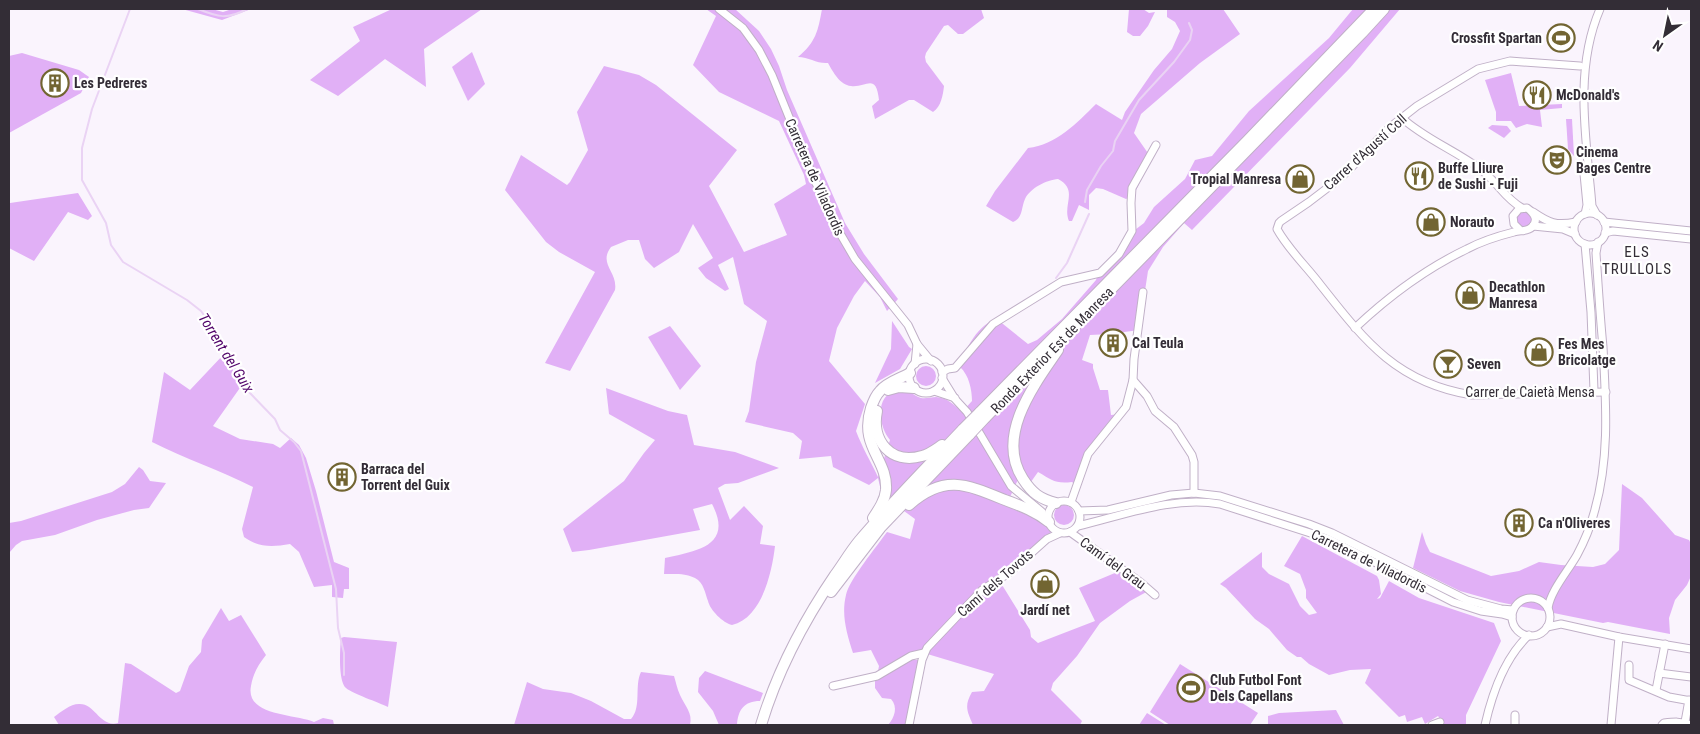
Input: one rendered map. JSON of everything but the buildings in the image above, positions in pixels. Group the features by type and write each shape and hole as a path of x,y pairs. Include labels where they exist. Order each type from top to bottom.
{"highway":[{"name":"Ronda Exterior Est de Manresa","path":"767,725 790,667 818,613 842,577 881,527 982,415 1374,9"},
{"name":"Ronda Exterior Est de Manresa","path":"982,415 1074,327 1384,9"},
{"path":"1054,504 1037,496 1020,474 1014,458 1014,436 1019,415 1028,396 1074,327"},
{"path":"858,542 882,503 886,488 883,470 868,435 870,411 875,398 881,390 910,373"},
{"path":"914,388 905,386 894,387 880,399 876,413 875,428 878,438 884,447 904,458 919,457 934,451 967,432"},
{"name":"Ronda Exterior Est de Manresa","path":"761,725 783,665 826,588 858,542 967,432"},
{"path":"881,527 927,492 941,486 957,484 988,493 1032,511 1048,520"}],"street":[{"name":"Carretera de Viladordis","path":"719,9 743,28 759,50 772,75 814,179 841,235 855,259 908,325 917,344 931,361"},
{"path":"1585,214 1587,205 1580,108 1580,66 1588,28 1595,9"},
{"path":"1600,9 1589,40 1584,85 1592,206 1604,222 1691,230"},
{"name":"Carrer d'Agustí Coll","path":"1355,328 1279,232 1277,226 1281,221 1342,176 1389,128 1422,103 1478,69 1510,61 1580,66"},
{"path":"1402,118 1414,128 1482,170 1510,201 1522,208 1527,208 1555,224 1576,222 1585,214 1597,215"},
{"path":"934,391 940,385 942,375 948,369 955,368 993,324 1061,282 1100,273 1119,254 1132,231 1130,203 1132,188 1156,145"},
{"path":"1520,230 1514,224 1513,216 1516,211 1522,208"},
{"path":"1355,328 1387,299 1420,274 1485,240 1526,230 1532,226 1535,218 1533,212"},
{"path":"1575,234 1576,222"},
{"path":"1604,222 1605,233"},
{"path":"1532,226 1563,229 1575,234 1579,240 1596,252"},
{"path":"1547,627 1551,596 1578,553 1588,531 1604,469 1607,436 1606,392 1596,252 1598,242 1605,233 1613,231 1691,239"},
{"path":"1587,244 1598,242"},
{"path":"1587,244 1594,391"},
{"path":"1071,502 1088,454 1126,408 1133,380 1143,292"},
{"name":"Carrer de Caietà Mensa","path":"1355,328 1371,346 1398,367 1426,383 1441,388 1472,394 1606,392"},
{"path":"917,344 915,364 910,373 910,381 914,388 923,393 934,391 955,399"},
{"path":"915,364 923,360 931,361 937,365 955,399 967,412 1009,481 1016,492 1048,520 1053,529 1060,532 1070,532 1078,526 1079,511 1071,502 1065,500 1054,504 1032,499 1009,481"},
{"path":"1133,380 1147,396 1155,411 1174,427 1192,455 1194,493"},
{"name":"Carretera de Viladordis","path":"1079,511 1108,510 1171,495 1194,493 1220,496 1309,524 1467,600 1513,614"},
{"name":"Carretera de Viladordis","path":"1078,526 1173,503 1204,501 1220,504 1330,539 1453,602 1481,611 1513,614"},
{"path":"1048,520 1054,504"},
{"name":"Camí dels Tovots","path":"909,725 924,653 982,590 1009,573 1047,538 1060,532"},
{"name":"Camí del Grau","path":"1070,532 1140,582 1154,595"},
{"path":"1540,600 1551,596"},
{"path":"1517,647 1518,630 1513,614 1519,602 1526,598 1540,600 1561,624"},
{"path":"1518,630 1529,635 1539,634 1547,627 1561,624 1619,637 1691,649"},
{"path":"1485,725 1502,674 1517,647 1529,635"},
{"path":"1610,725 1619,637"},
{"path":"1656,690 1665,644"},
{"path":"833,686 877,676 911,656 924,653"},
{"path":"1629,666 1629,680 1669,697 1690,700 1688,723 1672,722 1662,725"},
{"path":"1659,673 1691,677"},
{"path":"1515,725 1516,715"},
{"path":"1432,725 1440,722"}],"shaded area":[{"path":"182,9 212,9 223,12 232,9 251,9 222,20"},
{"path":"392,9 482,9 424,49 426,87 385,59 338,96 310,80 360,41 353,27"},
{"path":"706,9 735,9 759,31 771,49 845,223 864,254 898,299 887,311 880,297 865,281 854,296 837,328 829,361 865,404 856,431 878,477 890,440 881,419 882,403 885,397 891,392 905,390 921,398 936,397 944,399 951,402 962,412 972,401 972,397 968,378 960,367 973,338 985,325 991,321 998,320 1028,344 1037,340 1062,319 1096,280 1100,268 1119,248 1127,236 1144,223 1154,207 1185,179 1195,160 1212,156 1249,111 1329,38 1353,9 1400,9 1350,68 1192,230 1184,223 1163,247 1148,271 1139,330 1090,335 1082,360 1093,364 1100,390 1108,390 1111,415 1121,414 1092,449 1077,486 1072,482 1054,481 1038,472 1028,486 1020,475 1006,506 1047,523 1051,532 1047,539 999,580 1030,630 1031,637 1038,643 1095,621 1079,588 1122,570 1150,590 1130,601 1100,623 1077,656 1053,683 1051,690 1082,721 1080,725 973,725 967,708 968,701 972,692 984,691 994,674 924,653 877,676 879,666 871,650 853,653 844,617 848,589 887,532 910,539 915,519 882,495 878,478 869,485 833,467 831,456 799,459 802,441 793,433 745,422 749,411 756,362 767,321 744,304 733,257 718,265 729,289 725,291 706,278 698,268 713,258 693,224 679,252 654,268 645,259 639,240 628,240 611,247 607,263 614,278 615,290 570,371 545,363 595,272 559,252 546,242 505,190 521,155 567,185 570,182 588,150 577,112 604,66 639,75 656,85 737,150 709,186 744,252 787,235 774,204 806,184 804,175 779,121 719,92 693,65 716,16"},
{"path":"822,9 981,9 984,18 963,34 958,34 948,25 944,26 926,53 926,62 944,86 941,100 936,110 933,112 914,100 909,100 875,119 872,106 879,100 878,91 873,84 847,85 837,78 828,63 798,57 809,46 815,36"},
{"path":"1129,9 1143,9 1149,13 1155,12 1140,36 1133,36 1127,32"},
{"path":"1167,9 1223,9 1240,34 1200,63 1141,114 1134,133 1152,159 1133,196 1126,199 1096,188 1089,195 1089,210 1079,205 1072,221 1069,221 1067,215 1068,188 1058,179 1044,183 1031,191 1025,199 1019,218 1013,222 986,206 995,191 1028,148 1048,143 1057,138 1096,104 1122,120 1125,112 1154,70 1172,49 1180,31 1175,22 1167,17"},
{"path":"472,52 485,84 468,101 452,67"},
{"path":"22,53 79,70 89,77 81,93 9,133 9,56"},
{"path":"1511,73 1519,106 1562,104 1562,108 1540,110 1542,127 1527,124 1516,128 1511,121 1496,121 1496,112 1485,80"},
{"path":"1566,119 1572,119 1574,156 1568,149"},
{"path":"1492,125 1507,126 1511,131 1504,138 1488,128"},
{"path":"78,193 92,216 88,220 68,212 34,261 9,248 9,201 10,203"},
{"path":"1524,212 1532,220 1524,228 1516,220"},
{"path":"892,321 912,349 900,369 875,383 891,349"},
{"path":"670,326 701,366 680,390 648,337"},
{"path":"224,354 242,385 213,426 240,439 273,444 280,448 291,438 299,445 306,458 316,491 334,562 349,568 349,589 344,589 343,598 332,597 332,585 314,587 299,552 290,544 266,546 244,537 242,529 253,487 152,442 164,372 190,390"},
{"path":"922,366 930,366 936,372 936,380 930,386 922,386 916,380 916,372"},
{"path":"606,388 668,411 687,415 694,445 735,452 779,468 738,483 725,484 718,488 730,520 744,506 763,526 760,544 775,546 764,593 751,613 742,621 732,625 721,619 709,605 702,585 695,578 684,575 664,574 665,558 699,549 715,538 718,529 718,518 712,504 693,509 700,530 572,552 563,529 624,481 655,440 609,414"},
{"path":"139,467 150,481 166,483 149,508 97,520 55,535 22,541 9,553 9,523 21,521 112,492 125,484"},
{"path":"1622,484 1642,498 1675,535 1689,540 1691,544 1691,576 1687,585 1675,600 1669,618 1670,634 1608,622 1603,623 1499,602 1460,591 1413,568 1422,532 1430,552 1491,576 1519,571 1539,562 1593,567 1605,564 1619,550"},
{"path":"1060,505 1068,505 1074,511 1074,519 1068,525 1060,525 1054,519 1054,511"},
{"path":"1302,536 1377,576 1381,594 1377,599 1380,598 1389,581 1419,598 1494,623 1501,641 1466,715 1466,725 1445,725 1438,716 1425,724 1422,717 1407,722 1405,715 1399,717 1365,683 1371,669 1350,670 1329,675 1309,664 1301,657 1297,657 1287,650 1269,629 1255,619 1220,584 1262,552 1262,567 1269,574 1289,584 1300,606 1309,615 1317,613 1306,598 1306,590 1300,574 1284,566"},
{"path":"221,608 229,621 241,615 266,655 256,670 251,686 251,696 256,703 273,712 314,722 323,718 333,720 334,725 59,725 54,717 76,704 89,707 107,722 112,724 118,723 125,663 131,664 176,693 180,691 189,666 201,652 202,640"},
{"path":"341,638 397,642 388,707 354,693 343,684 340,657"},
{"path":"912,660 919,660 909,725 888,725 894,715 894,705 891,699 882,698 875,688 875,680"},
{"name":"Club Futbol Font Dels Capellans","path":"1180,664 1258,713 1250,725 1170,725 1150,712"},
{"path":"705,671 763,693 760,701 754,701 743,707 740,711 737,725 719,725 713,711 698,692 699,678"},
{"path":"641,672 674,676 679,693 689,713 690,725 514,725 527,682 543,689 571,693 591,701 624,719 631,719 636,709"},
{"path":"1336,710 1344,725 1268,725 1268,716 1279,713"},
{"path":"1147,713 1166,725 1139,725"}],"waterway":[{"name":"Torrent del Guix","path":"130,9 92,109 82,148 82,180 106,223 111,245 123,262 187,300 201,311 206,318 211,332 248,391 275,419 280,430 301,451 336,589 338,628 344,653 344,675"},
{"path":"198,9 222,16 234,15 247,9"},
{"path":"1085,202 1087,190 1101,166 1113,151 1115,141 1139,100 1174,62 1190,40 1192,30 1189,23"},
{"path":"1056,278 1067,263 1089,214"}],"place":[{"name":"Crossfit Spartan","path":"1561,38"},
{"name":"Les Pedreres","path":"55,83"},
{"name":"McDonald's","path":"1537,95"},
{"name":"Cinema Bages Centre","path":"1557,160"},
{"name":"Buffe Lliure de Sushi - Fuji","path":"1419,176"},
{"name":"Tropial Manresa","path":"1300,179"},
{"name":"Norauto","path":"1431,222"},
{"name":"Decathlon Manresa","path":"1470,295"},
{"name":"Cal Teula","path":"1113,343"},
{"name":"Fes Mes Bricolatge","path":"1539,352"},
{"name":"Seven","path":"1448,364"},
{"name":"Barraca del Torrent del Guix","path":"342,477"},
{"name":"Ca n'Oliveres","path":"1519,523"},
{"name":"Jardí net","path":"1045,584"},
{"name":"Club Futbol Font Dels Capellans","path":"1191,688"}],"district":[{"name":"ELS TRULLOLS","path":"1637,260"}]}
